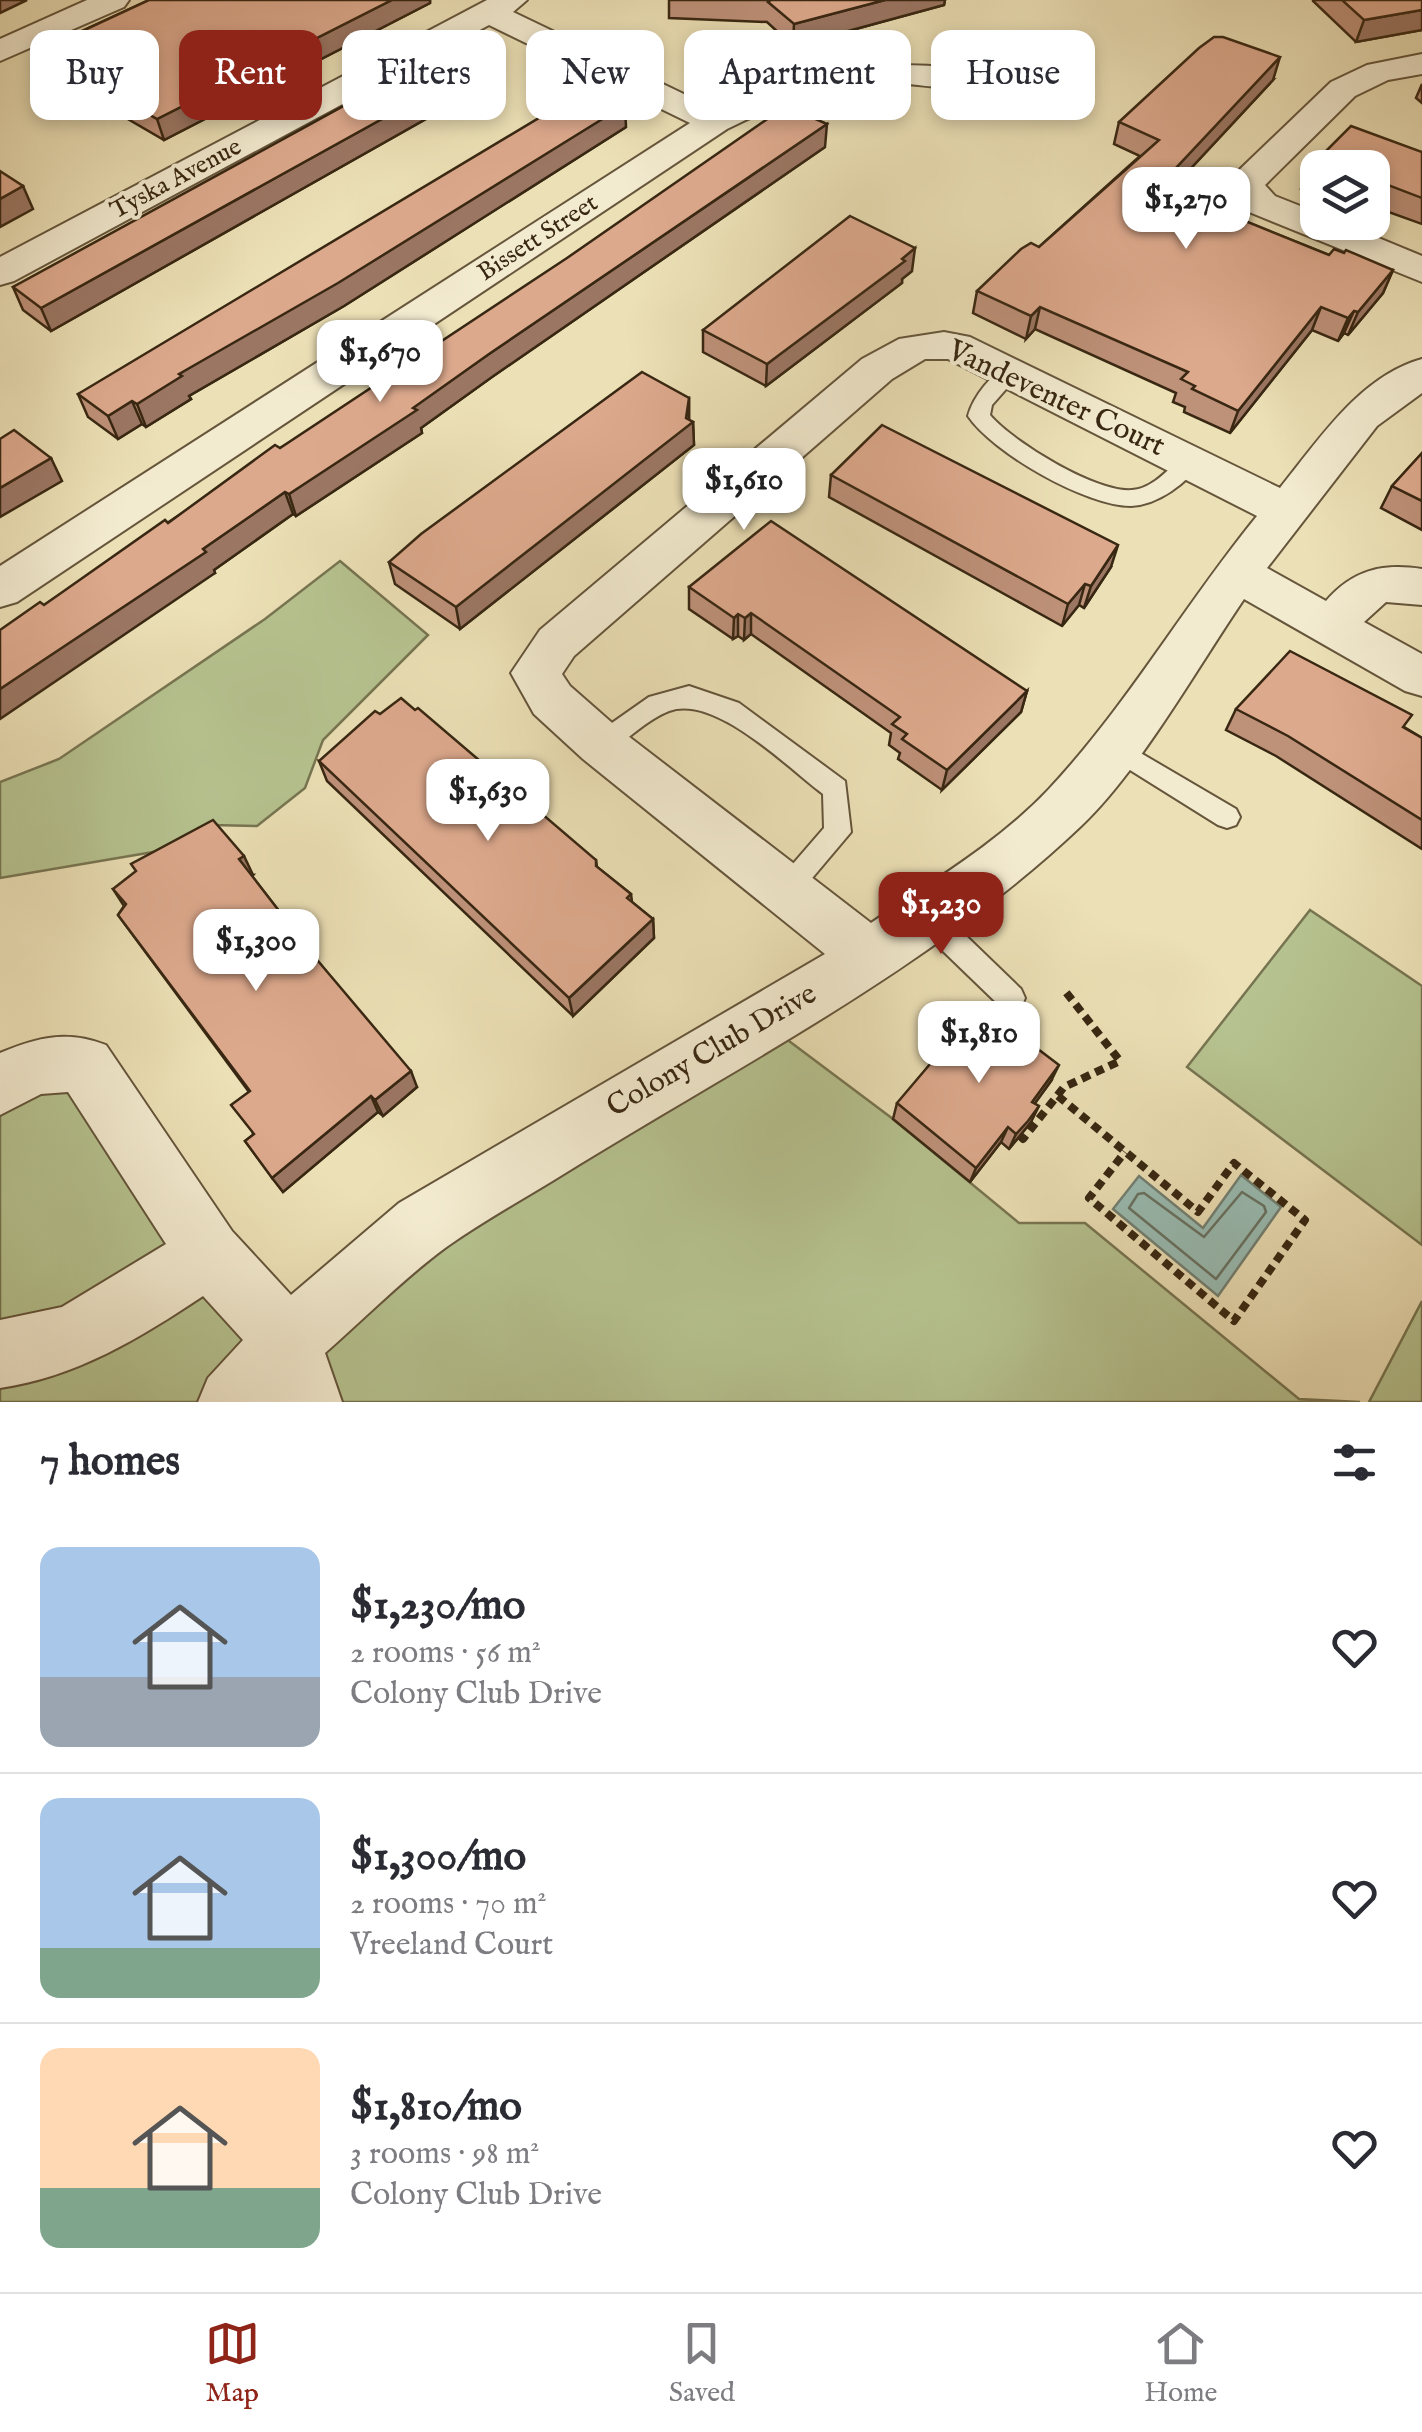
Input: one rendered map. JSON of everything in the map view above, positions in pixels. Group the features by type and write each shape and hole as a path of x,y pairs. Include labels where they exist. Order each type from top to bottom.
{"street":[{"path":"0,51 113,0"},
{"path":"499,6 716,122"},
{"name":"Tyska Avenue","path":"0,273 499,6"},
{"path":"1422,64 1378,72 1343,89 1247,183 1248,194 1262,204 1422,270"},
{"name":"Bissett Street","path":"0,590 716,122 768,94 822,77 900,71 931,75"},
{"name":"Vandeventer Court","path":"870,956 601,744 552,700 536,673 557,643 903,350 932,343 956,346 1012,372 1287,510"},
{"name":"Colony Club Drive","path":"232,1402 298,1372 422,1226 624,1102 765,1024 870,956 988,872 1065,808 1115,748 1237,572 1362,416 1422,373"},
{"path":"1237,572 1422,676"},
{"path":"1335,624 1363,589 1392,581 1422,587"},
{"path":"0,1086 28,1068 60,1061 85,1065 209,1254 298,1372"},
{"path":"0,1354 29,1352 85,1332 209,1254"}],"lane":[{"path":"1012,372 982,403 979,416 986,429 1025,454 1116,498 1150,492 1174,479 1191,461"},
{"path":"601,744 658,704 690,696 730,710 836,789 838,832 787,887"},
{"path":"1115,748 1227,817"},
{"path":"925,915 1011,998"}],"path":[{"path":"1020,1136 1024,1139 1064,1087 1120,1061 1065,992"},
{"path":"1058,1096 1198,1212 1234,1162 1305,1220 1234,1320 1089,1198 1125,1152"}],"green space":[{"path":"340,561 428,635 323,740 305,788 257,826 211,825 159,851 0,878 0,782 59,759 265,619"},
{"path":"1310,910 1422,986 1422,1245 1187,1067"},
{"path":"765,1023 893,1119 1019,1223 1085,1223 1299,1399 1360,1402 0,1402 0,1086 60,1061 288,1341"},
{"path":"1422,1301 1422,1402 1369,1402"}],"water":[{"path":"1241,1175 1281,1207 1218,1296 1113,1209 1139,1176 1203,1228"}],"building":[{"path":"149,0 392,0 322,35 322,30 179,30 179,108 159,118 159,30 84,30"},
{"path":"885,0 794,24 768,2"},
{"path":"1342,0 1422,0 1422,10 1364,20"},
{"path":"1214,37 1280,57 1159,186 1329,255 1334,249 1344,253 1346,250 1393,270 1358,312 1348,318 1321,307 1238,411 1192,389 1195,386 1181,379 1188,372 1040,307 1031,316 977,291 1021,249 1031,243 1039,247 1159,140 1119,122"},
{"path":"342,107 342,120 380,120 41,308 13,287 322,120"},
{"path":"536,120 601,120 338,283 179,374 182,376 137,404 132,401 108,416 78,394"},
{"path":"766,120 818,120 827,124 489,354 413,408 417,410 289,494 285,492 203,549 206,552 0,689 0,630 40,602 44,605 165,520 168,523 275,445 280,448 567,258"},
{"path":"1351,126 1422,152 1422,198 1390,186 1390,150 1327,150"},
{"path":"0,171 23,186 0,199"},
{"path":"850,216 915,248 902,259 905,261 767,364 703,330"},
{"path":"642,372 689,398 686,418 693,422 456,607 389,562 421,534"},
{"path":"882,425 1118,545 1091,586 1085,584 1068,604 831,475"},
{"path":"14,430 51,458 0,488 0,439"},
{"path":"1422,453 1422,501 1392,486"},
{"path":"771,521 1027,691 947,770 902,739 907,734 892,724 900,717 751,613 745,618 738,614 734,618 689,587"},
{"path":"1290,651 1412,715 1403,727 1422,738 1422,820 1288,736 1236,709"},
{"path":"401,698 415,710 418,708 596,860 596,866 631,894 627,898 653,919 569,998 319,761 375,711 380,714"},
{"path":"213,820 244,856 239,859 313,955 411,1071 375,1100 371,1096 272,1178 245,1141 254,1134 231,1105 250,1091 118,915 126,904 113,889 136,871 131,864"},
{"path":"980,1005 1059,1065 1032,1102 1039,1106 1028,1121 1016,1134 1008,1127 976,1168 897,1103"}]}
